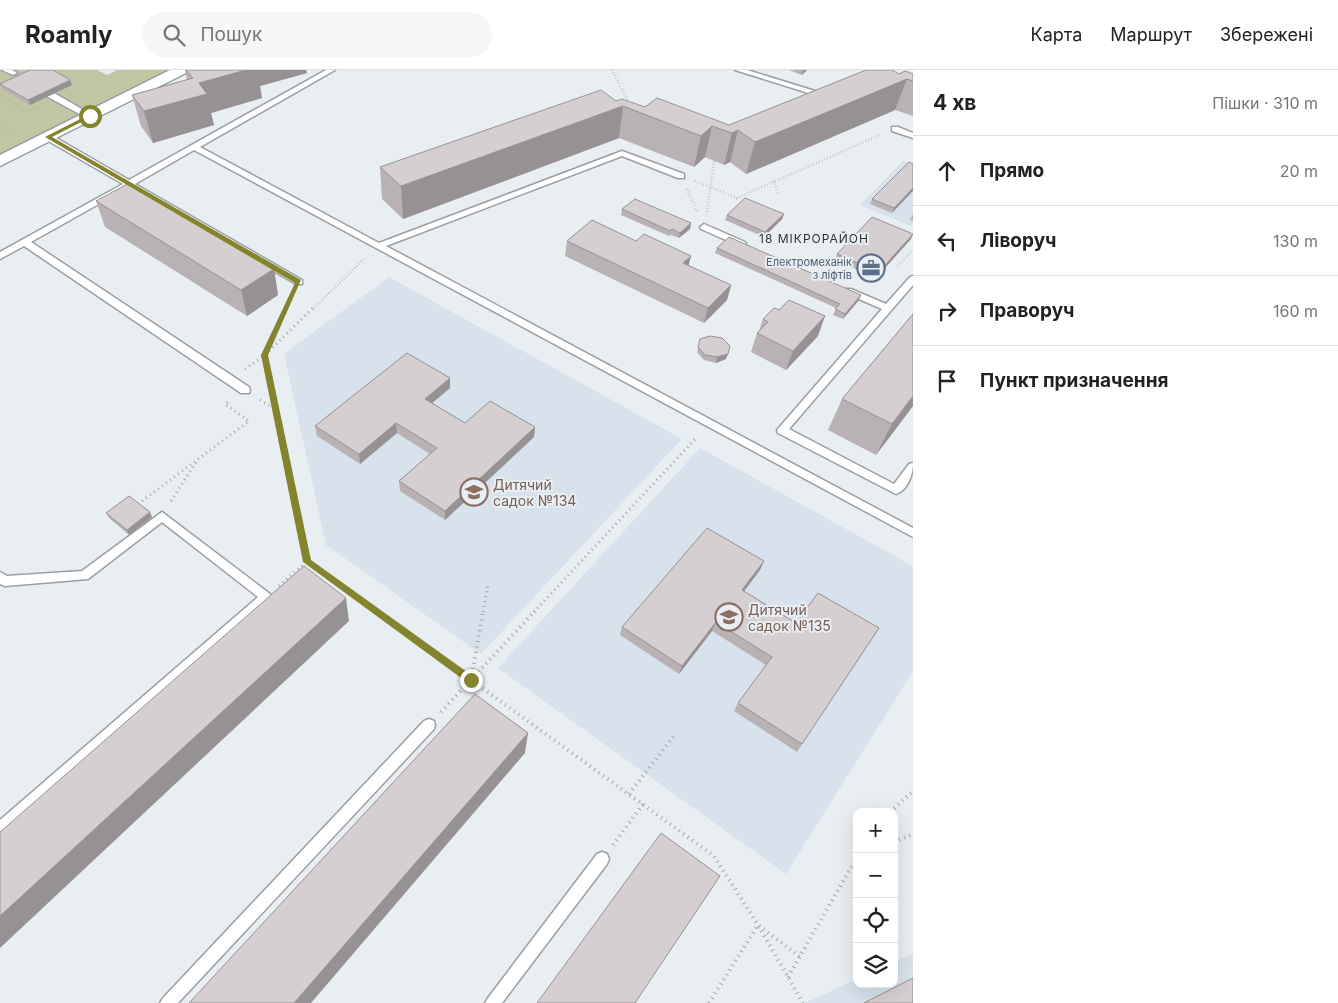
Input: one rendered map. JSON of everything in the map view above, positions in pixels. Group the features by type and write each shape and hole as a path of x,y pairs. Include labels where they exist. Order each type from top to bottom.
{"street":[{"path":"0,162 181,70"}],"lane":[{"path":"0,256 331,70"},
{"path":"739,70 824,95"},
{"path":"806,102 832,91"},
{"path":"51,95 90,116"},
{"path":"894,129 913,136"},
{"path":"48,137 299,282"},
{"path":"194,147 913,533"},
{"path":"378,246 622,153 681,176"},
{"path":"704,227 750,247"},
{"path":"24,242 245,390"},
{"path":"913,279 782,430 896,490 913,467"},
{"path":"841,288 888,308"},
{"path":"0,577 5,581 84,576 162,516 266,597 0,829"},
{"path":"168,1003 429,725"},
{"path":"493,1003 602,859"}],"path":[{"path":"612,70 633,110"},
{"path":"0,96 28,112"},
{"path":"0,123 13,134"},
{"path":"681,176 737,198 894,129"},
{"path":"704,227 714,161"},
{"path":"681,176 704,227"},
{"path":"774,181 778,195"},
{"path":"265,355 378,246"},
{"path":"299,282 265,355 307,562 714,856 758,925 803,1003"},
{"path":"142,501 249,421 225,404"},
{"path":"429,725 709,424"},
{"path":"162,516 198,460"},
{"path":"266,597 307,562"},
{"path":"471,680 488,585"},
{"path":"629,794 676,732"},
{"path":"894,808 913,791"},
{"path":"602,859 643,804"},
{"path":"898,840 913,834"},
{"path":"788,978 853,864"},
{"path":"758,925 800,957"},
{"path":"709,1003 758,925"}],"shaded area":[{"path":"903,161 913,165 913,227 860,205"},
{"name":"Дитячий садок №134","path":"389,277 682,439 481,654 326,545 284,354"},
{"name":"Дитячий садок №135","path":"700,448 913,566 913,671 786,874 498,668"},
{"path":"913,954 913,1003 805,1003 853,981 853,988 898,988 898,960"}],"green space":[{"path":"0,70 97,70 107,75 117,70 169,70 0,156"}],"building":[{"path":"30,70 53,70 70,80 28,100 0,84"},
{"path":"186,70 246,70 199,83 207,94 144,111 132,95 193,78"},
{"path":"866,70 892,70 899,74 905,71 913,74 913,81 907,79 755,142 738,130 732,133 712,126 701,136 623,106 401,186 380,167 601,90 616,101 622,99 645,107 657,98 729,125"},
{"path":"909,162 913,164 913,188 894,208 872,199"},
{"path":"129,183 274,269 241,290 96,201"},
{"path":"745,198 784,214 765,232 727,215"},
{"path":"635,199 691,223 680,233 672,229 670,231 622,209"},
{"path":"872,217 913,234 879,272 837,254"},
{"path":"592,220 636,241 644,234 691,256 683,263 731,285 708,308 567,241"},
{"path":"729,237 861,295 845,314 835,309 840,304 717,248"},
{"path":"789,300 825,316 793,351 757,333 768,322 763,319 774,308 779,310"},
{"path":"913,314 913,396 892,424 842,399"},
{"path":"710,336 722,338 730,346 728,354 717,357 705,355 698,347 700,339"},
{"path":"407,353 450,378 425,399 465,423 490,401 535,427 445,511 399,481 437,448 396,423 359,454 315,426"},
{"path":"129,496 150,512 127,530 106,513"},
{"path":"707,528 764,561 742,590 796,623 818,593 879,628 802,744 738,703 772,657 716,622 682,666 622,627"},
{"path":"304,566 346,598 0,916 0,832"},
{"path":"475,694 528,733 294,1003 189,1003"},
{"path":"661,833 720,876 635,1003 537,1003"},
{"path":"913,978 913,1003 864,1003 893,988 898,988 898,986"}],"place":[{"name":"Електромеханік з ліфтів","path":"871,268"},
{"name":"Дитячий садок №134","path":"474,492"},
{"name":"Дитячий садок №135","path":"729,617"}],"district":[{"name":"18 МІКРОРАЙОН","path":"814,238"}],"route":[{"path":"90,116 48,137 299,282 265,355 307,562 471,680"}]}
